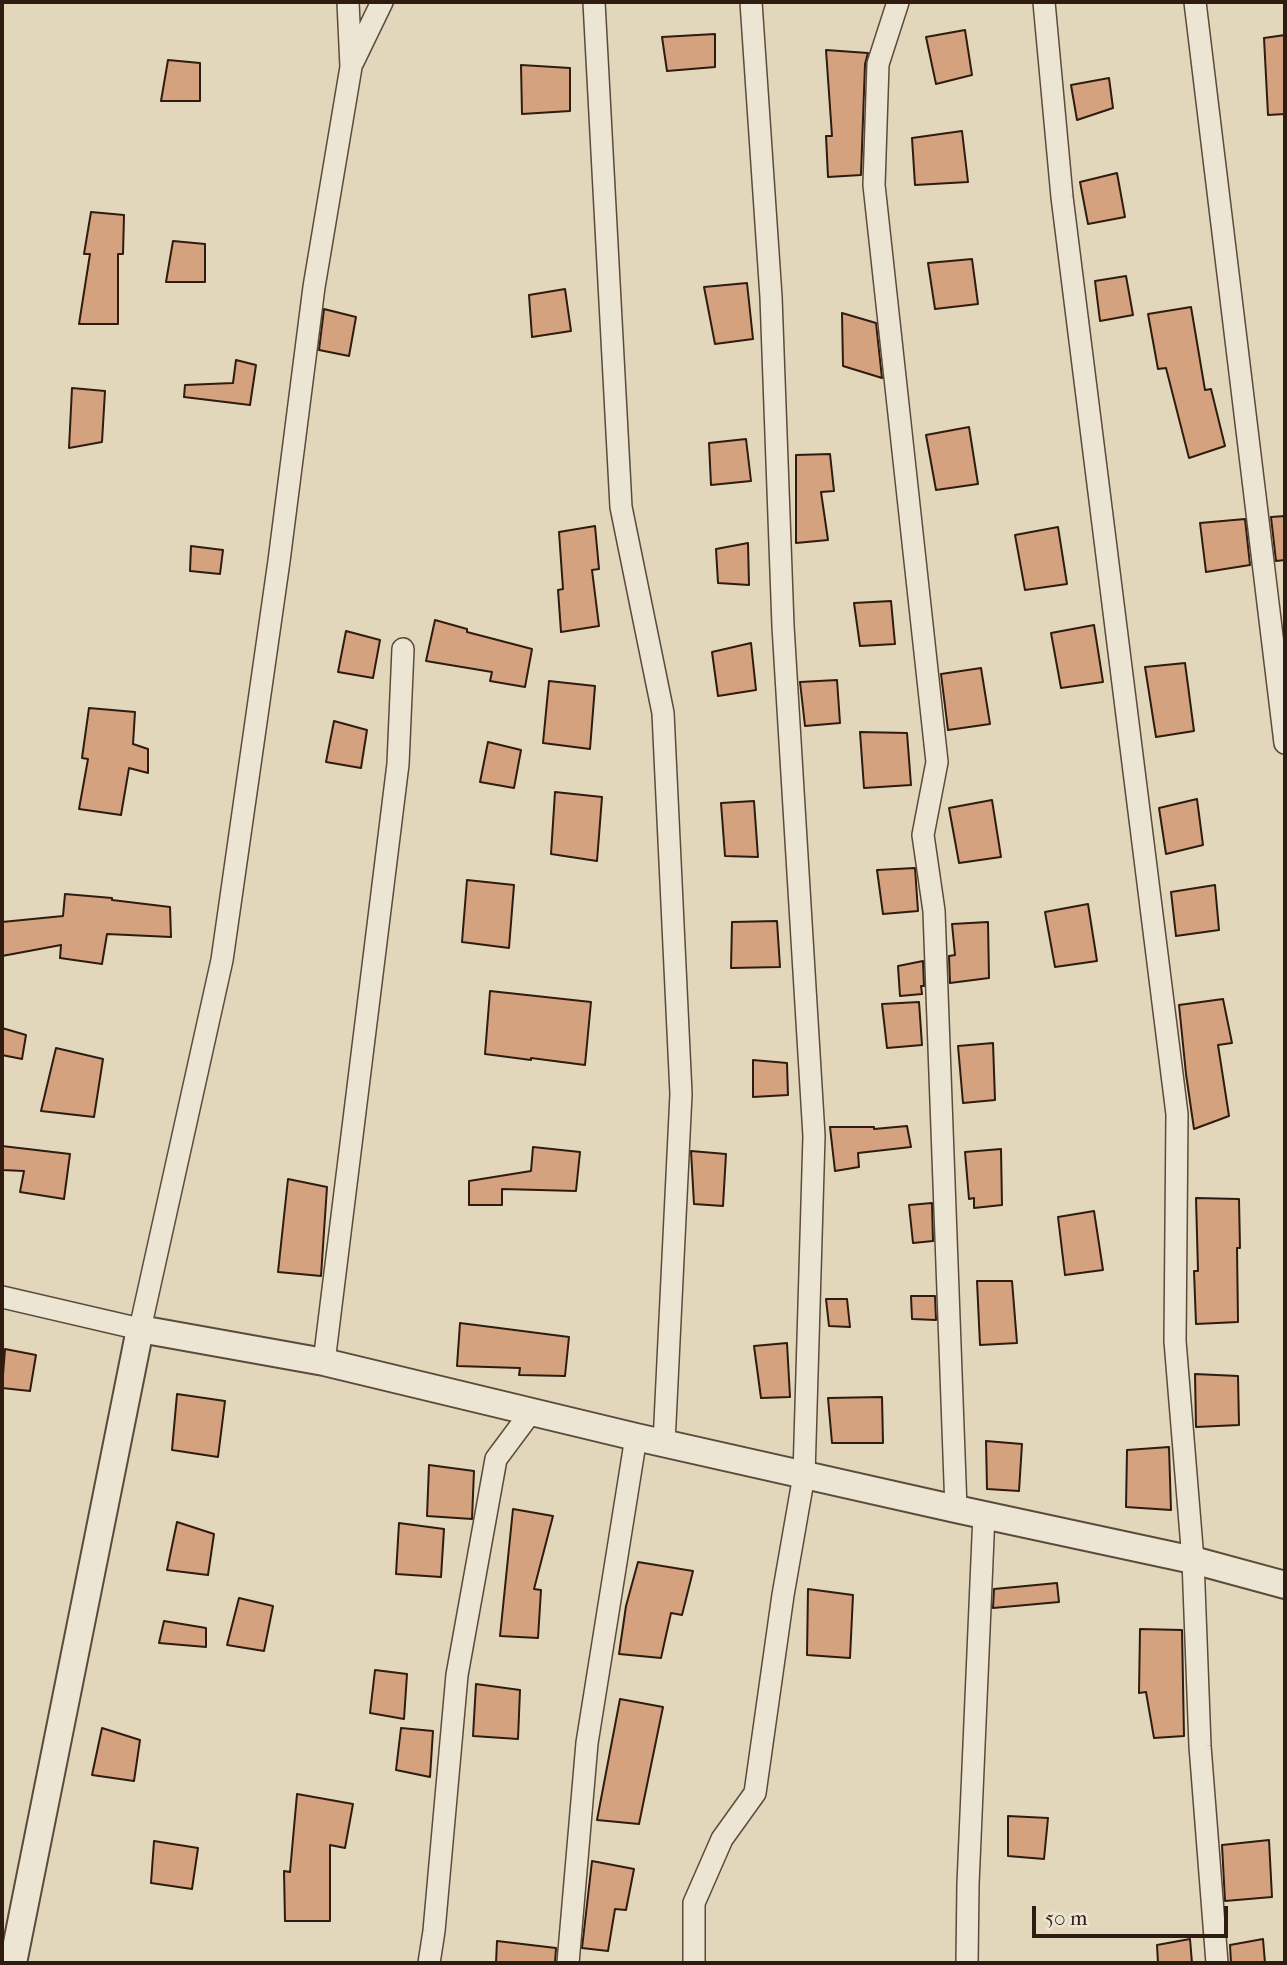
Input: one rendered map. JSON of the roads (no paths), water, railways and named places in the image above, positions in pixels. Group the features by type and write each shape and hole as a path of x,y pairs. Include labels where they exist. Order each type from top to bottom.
{"street":[{"path":"13,1963 141,1329 222,960 279,561 314,287 351,68 348,2"},
{"path":"351,68 382,2"},
{"path":"594,2 621,506 663,713 681,1094 664,1443"},
{"path":"694,1963 694,1903 722,1839 754,1793 783,1595 804,1475 814,1136 783,626 771,298 751,2"},
{"path":"898,2 878,64 874,185 937,762 923,835 933,911 956,1509"},
{"path":"1044,2 1062,197 1177,1114 1175,1341 1193,1560 1200,1746 1217,1963"},
{"path":"1195,2 1285,743"},
{"path":"324,1362 398,764 403,649"},
{"path":"2,1297 141,1329 324,1362 636,1437 1193,1560 1285,1585"},
{"path":"429,1963 457,1675 496,1459 531,1412"},
{"path":"568,1963 587,1743 636,1437"},
{"path":"967,1963 984,1514"}]}
